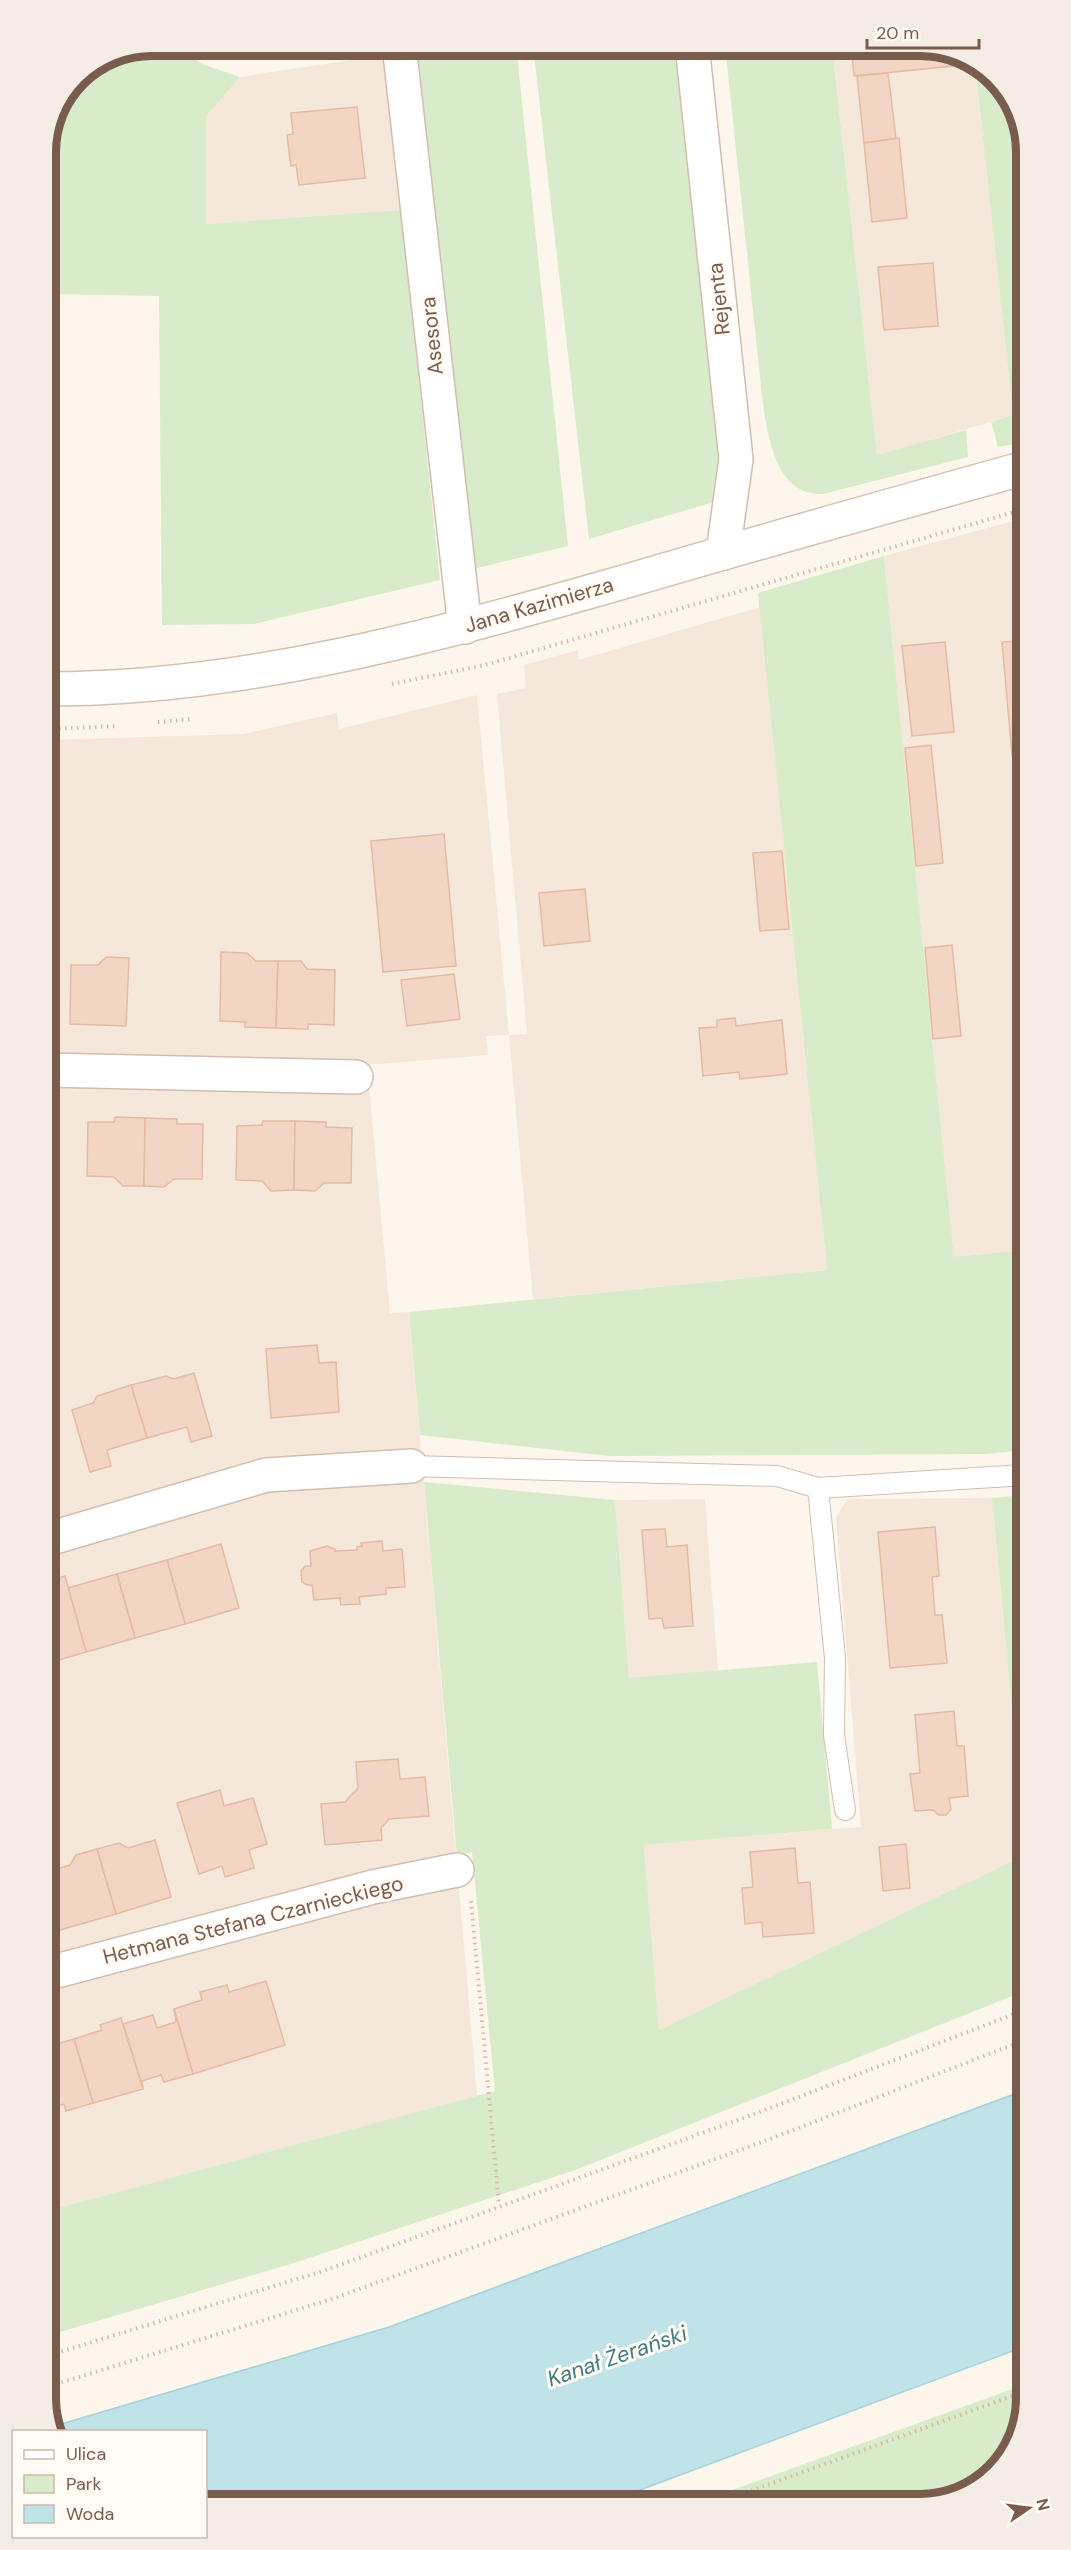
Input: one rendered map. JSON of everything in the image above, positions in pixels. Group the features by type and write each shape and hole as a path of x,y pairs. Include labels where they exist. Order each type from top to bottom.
{"street":[{"name":"Asesora","path":"400,56 465,627"},
{"name":"Rejenta","path":"693,56 736,459 723,553"},
{"name":"Jana Kazimierza","path":"56,688 204,679 322,660 465,627 1016,470"},
{"path":"56,1070 356,1077"},
{"path":"56,1537 266,1475 411,1466"},
{"name":"Hetmana Stefana Czarnieckiego","path":"56,1970 373,1887 457,1870"}],"lane":[{"path":"411,1466 777,1476 818,1488 1016,1476"},
{"path":"818,1488 835,1658 834,1735 845,1810"}],"path":[{"path":"457,1870 468,1870 499,2205"},
{"path":"56,2353 323,2271 499,2205 757,2113 1016,2013"},
{"path":"56,2384 332,2299 770,2139 1016,2043"},
{"path":"742,2494 1016,2395"}],"shaded area":[{"path":"384,56 401,210 206,224 206,116 240,77"},
{"path":"833,56 926,56 956,63 976,74 1013,415 877,456"},
{"path":"1016,520 1016,1251 954,1257 884,556"},
{"path":"760,607 827,1270 533,1299 509,1035 527,1034 497,694 526,688 524,665 578,650 579,660"},
{"path":"477,695 509,1035 486,1036 488,1055 367,1065 390,1313 409,1312 477,2096 56,2208 56,740 244,734 337,713 339,729"},
{"path":"992,1498 1016,1758 1016,1859 659,2030 644,1845 861,1827 836,1518 847,1499"},
{"path":"705,1499 718,1671 629,1679 615,1500"}],"green space":[{"path":"189,56 202,64 240,77 206,116 206,224 401,210 440,580 254,624 162,625 159,296 56,294 56,145 63,115 72,98 98,72 133,57"},
{"path":"412,56 517,56 568,546 469,570"},
{"path":"534,56 681,56 725,460 717,501 589,539"},
{"path":"726,56 833,56 877,455 966,430 968,457 823,494 807,492 794,485 783,473 776,459 767,427"},
{"path":"976,74 996,93 1003,104 1015,139 1016,152 1016,444 998,447 991,422 1013,415"},
{"path":"884,556 954,1257 1016,1251 1016,1451 987,1454 610,1456 420,1435 409,1312 827,1270 758,593"},
{"path":"424,1482 615,1500 629,1678 817,1662 832,1829 644,1845 659,2030 1016,1859 1016,1995 578,2169 294,2263 56,2333 56,2208 495,2091 472,1852 457,1856"},
{"path":"1016,1496 1016,1755 992,1498"},
{"path":"1016,2388 1015,2411 1003,2446 996,2457 978,2475 962,2485 938,2493 920,2494 721,2494"}],"water":[{"name":"Kanał Żerański","path":"1016,2093 1016,2350 629,2494 207,2494 207,2430 61,2429 60,2424 389,2327"}],"building":[{"path":"852,56 926,56 954,62 954,66 854,76"},
{"path":"888,73 896,139 864,143 857,76"},
{"path":"357,107 365,178 299,185 296,165 291,166 287,135 293,134 291,113"},
{"path":"899,138 907,218 872,222 864,143"},
{"path":"933,263 938,326 884,330 878,267"},
{"path":"1016,641 1016,755 1012,755 1002,642"},
{"path":"945,642 954,732 912,736 902,646"},
{"path":"931,745 943,863 916,866 905,748"},
{"path":"444,834 456,966 383,972 371,841"},
{"path":"782,851 789,929 760,931 753,853"},
{"path":"585,889 590,941 544,946 539,893"},
{"path":"952,945 961,1036 933,1039 925,948"},
{"path":"221,952 247,953 256,961 278,961 276,1028 245,1027 245,1022 220,1021"},
{"path":"106,957 129,958 126,1026 70,1024 71,965 98,965"},
{"path":"278,961 301,961 307,969 335,970 334,1025 308,1024 308,1029 276,1028"},
{"path":"454,974 460,1019 407,1026 401,980"},
{"path":"735,1018 736,1026 782,1020 787,1074 740,1079 739,1072 703,1076 699,1028 717,1027 717,1020"},
{"path":"115,1117 145,1118 144,1186 123,1186 114,1177 87,1176 88,1122 114,1122"},
{"path":"145,1118 177,1119 177,1124 203,1124 202,1179 174,1179 164,1187 144,1186"},
{"path":"263,1121 295,1121 294,1190 271,1191 262,1181 236,1180 237,1126 262,1125"},
{"path":"295,1121 326,1122 326,1127 352,1128 351,1183 324,1183 315,1191 294,1190"},
{"path":"317,1345 319,1363 336,1362 339,1412 271,1418 266,1349"},
{"path":"194,1373 212,1436 191,1442 187,1427 147,1438 131,1385 166,1376 174,1379"},
{"path":"131,1385 147,1438 107,1450 111,1466 90,1472 72,1410 93,1403 97,1396"},
{"path":"935,1527 939,1576 932,1577 935,1615 942,1615 947,1663 890,1668 878,1532"},
{"path":"665,1529 667,1547 687,1545 693,1626 664,1628 662,1618 649,1619 642,1530"},
{"path":"382,1541 383,1551 402,1549 405,1587 386,1588 386,1594 359,1597 360,1604 341,1605 340,1598 314,1600 312,1585 302,1582 301,1571 305,1566 311,1566 310,1551 327,1546 335,1551 357,1550 357,1547 362,1546 361,1543"},
{"path":"221,1544 239,1608 185,1624 167,1560"},
{"path":"167,1560 185,1624 135,1638 117,1574"},
{"path":"117,1574 135,1638 86,1652 68,1588"},
{"path":"65,1576 86,1652 56,1661 56,1579"},
{"path":"954,1711 957,1746 964,1746 968,1796 949,1798 951,1809 946,1815 939,1815 933,1810 915,1811 910,1774 920,1773 915,1715"},
{"path":"398,1759 400,1779 425,1777 429,1816 389,1819 381,1828 382,1840 325,1845 321,1804 345,1802 358,1788 356,1762"},
{"path":"220,1790 224,1806 253,1798 267,1844 249,1850 254,1868 225,1877 222,1866 199,1874 177,1803"},
{"path":"155,1840 171,1897 116,1914 97,1849 119,1843 128,1848"},
{"path":"906,1844 910,1888 883,1891 879,1847"},
{"path":"795,1848 798,1883 810,1882 814,1933 763,1937 762,1922 745,1924 742,1888 753,1887 750,1852"},
{"path":"97,1849 116,1914 60,1930 56,1916 56,1869 70,1865 76,1855"},
{"path":"266,1981 285,2045 193,2074 174,2009 202,2000 200,1992 227,1985 229,1992"},
{"path":"174,2009 193,2074 164,2082 161,2075 142,2081 143,2089 123,2024 153,2015 157,2028 176,2022"},
{"path":"121,2018 143,2089 93,2103 74,2039 102,2030 100,2025"},
{"path":"74,2039 93,2103 66,2111 64,2104 56,2107 56,2044"}]}
